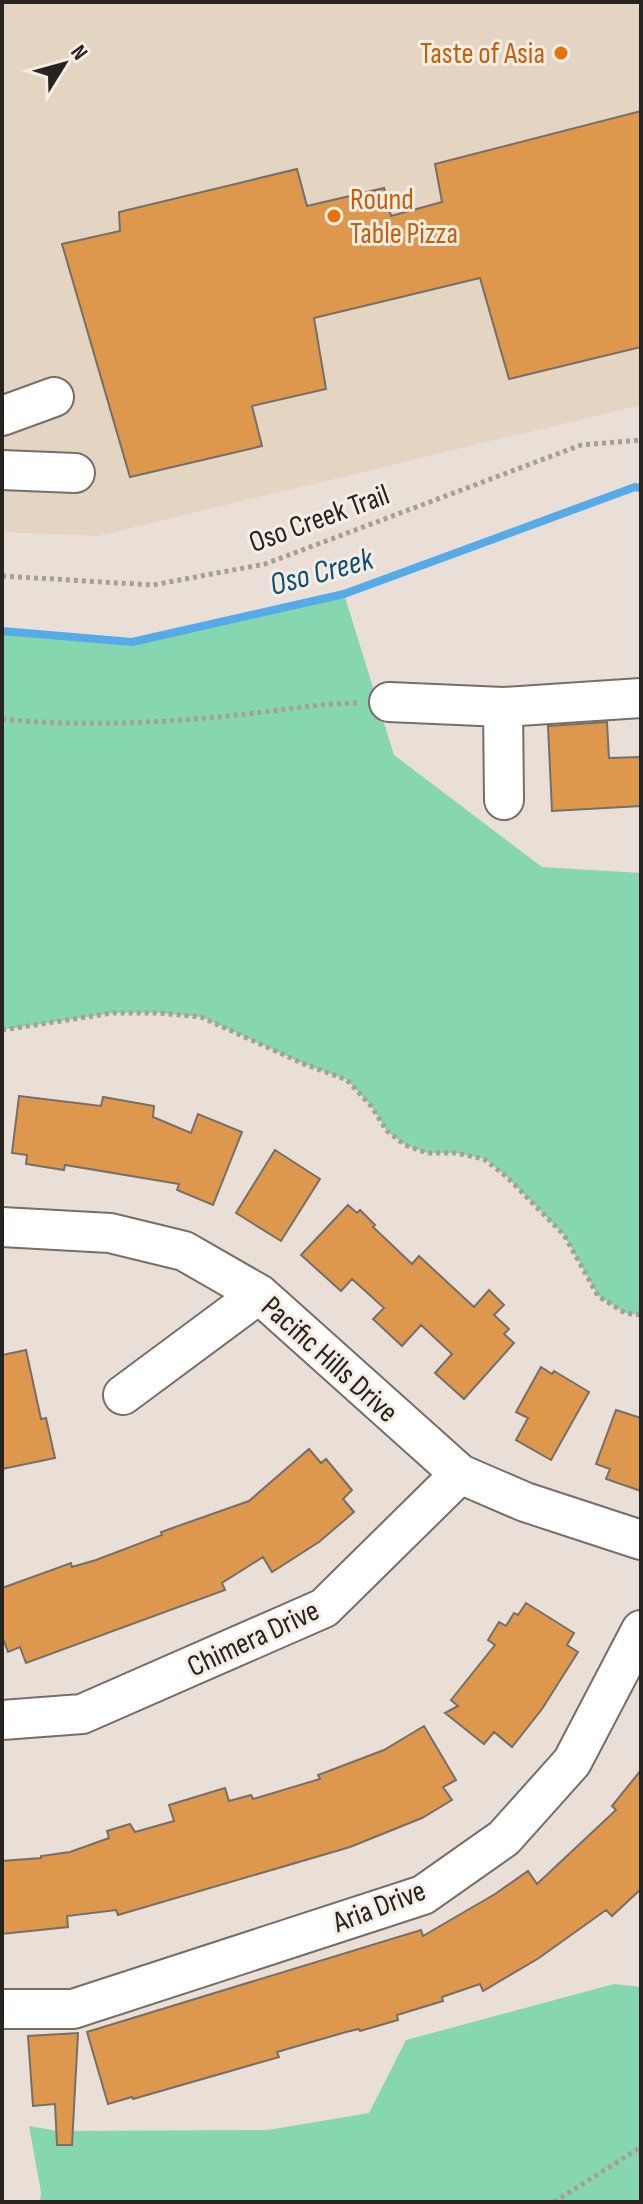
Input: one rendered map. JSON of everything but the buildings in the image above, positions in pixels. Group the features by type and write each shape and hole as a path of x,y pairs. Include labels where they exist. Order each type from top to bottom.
{"street":[{"path":"2,416 54,397"},
{"path":"2,470 75,473"},
{"path":"389,702 503,707 641,698"},
{"path":"503,707 504,800"},
{"name":"Pacific Hills Drive","path":"2,1227 110,1233 184,1251 259,1294 460,1474 525,1502 641,1540"},
{"path":"123,1395 259,1294"},
{"name":"Chimera Drive","path":"2,1720 82,1714 324,1608 460,1474"},
{"name":"Aria Drive","path":"2,2009 73,2009 423,1895 504,1838 572,1762 641,1630"}],"path":[{"name":"Oso Creek Trail","path":"2,576 153,585 265,564 581,445 641,440"},
{"path":"2,719 144,721 234,716 336,703 389,702"},
{"path":"2,1030 113,1013 201,1017 347,1080 371,1106 387,1131 405,1145 427,1153 455,1153 484,1159 496,1168 564,1235 598,1296 625,1313 641,1315"},
{"path":"554,2202 641,2147"}],"shaded area":[{"path":"2,2 641,2 641,405 97,536 2,532"}],"green space":[{"path":"344,594 394,755 542,867 641,873 641,1315 625,1313 598,1296 564,1235 485,1159 455,1153 427,1153 405,1145 387,1131 371,1106 347,1080 201,1017 113,1013 2,1030 2,631 132,642"},
{"path":"614,1984 641,1987 641,2202 40,2202 41,2192 29,2126 58,2131 268,2130 369,2113 406,2040"}],"waterway":[{"name":"Oso Creek","path":"2,631 132,642 344,594 635,487 641,488"}],"place":[{"name":"Taste of Asia","path":"561,53"},
{"name":"Round Table Pizza","path":"334,216"}]}
